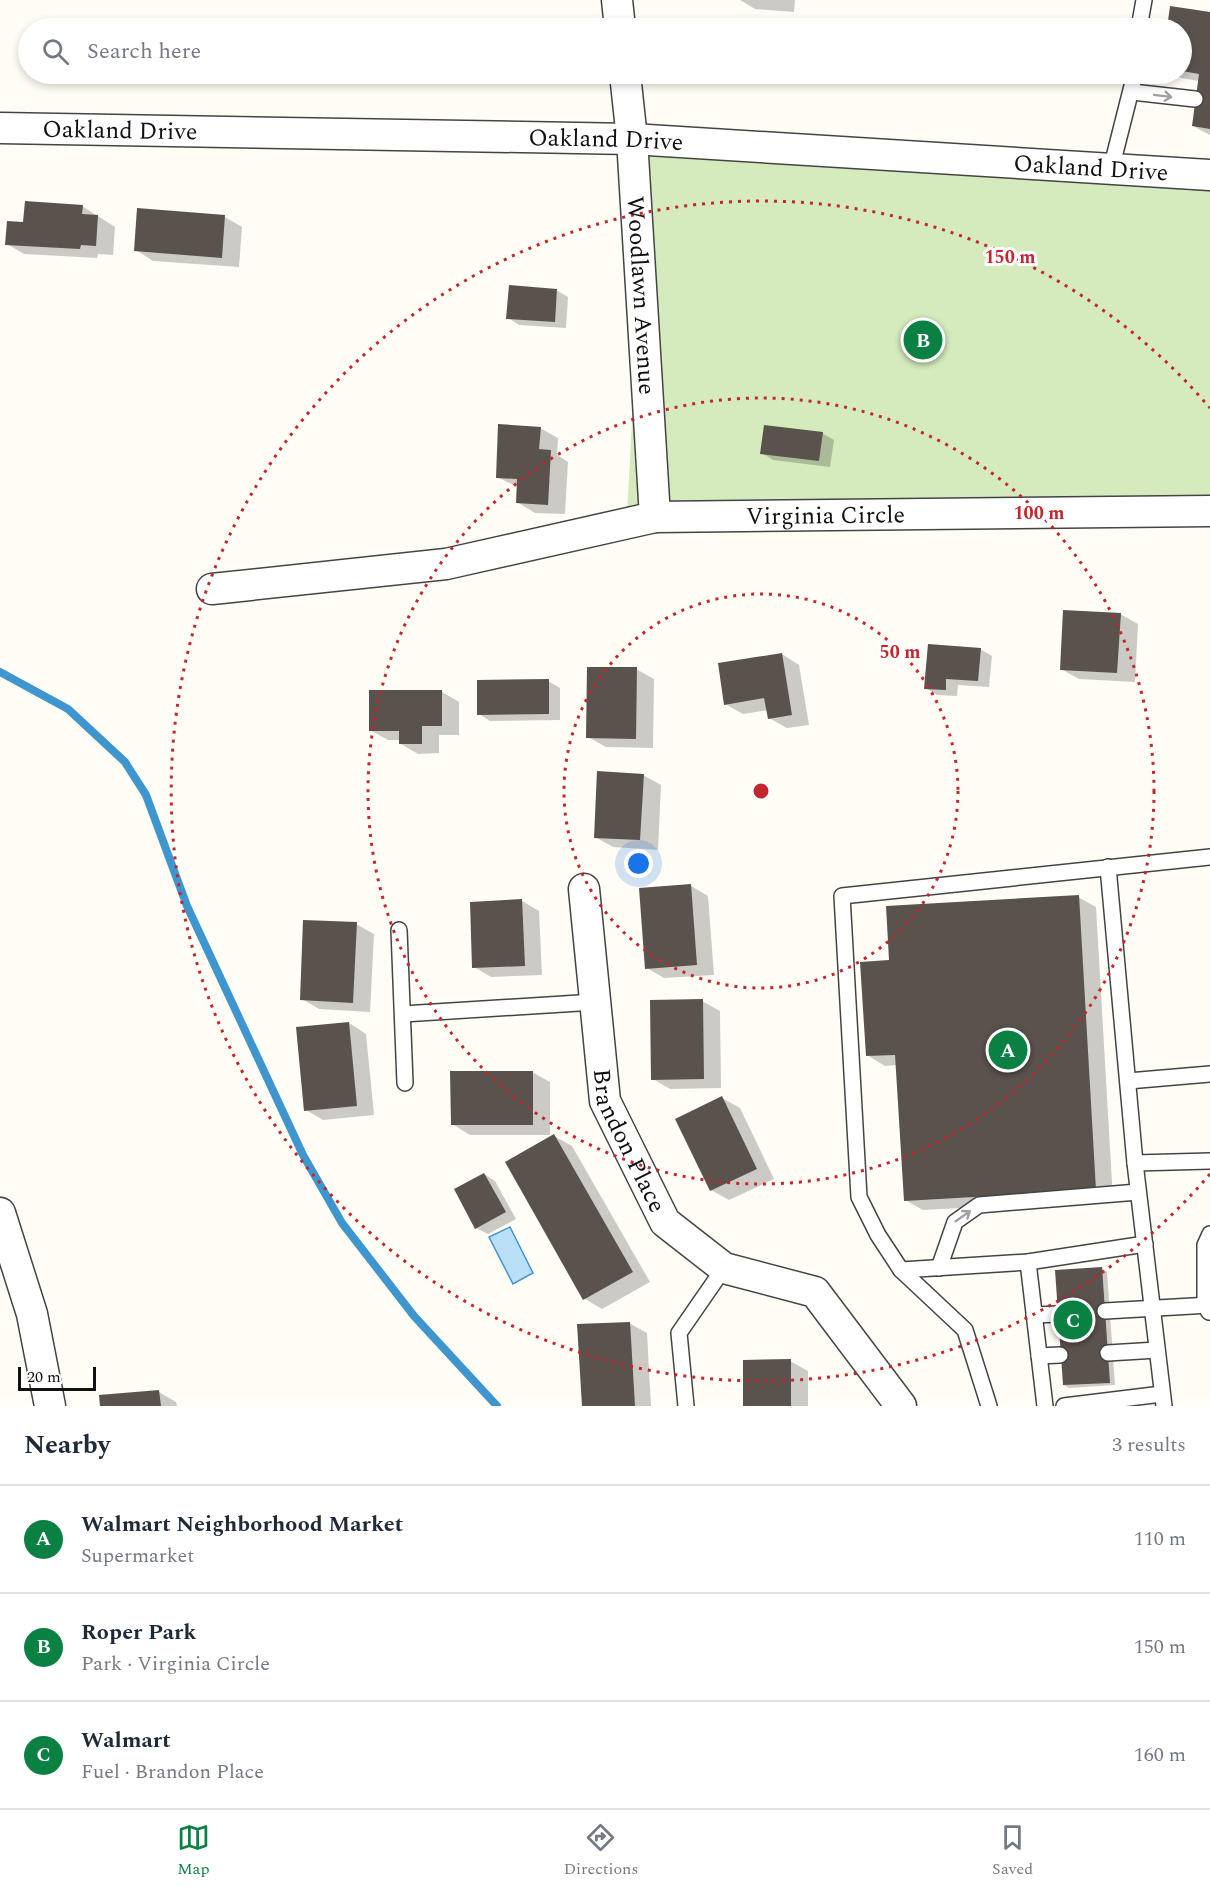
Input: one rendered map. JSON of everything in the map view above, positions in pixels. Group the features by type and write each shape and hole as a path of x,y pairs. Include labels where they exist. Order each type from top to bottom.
{"street":[{"path":"616,0 619,18"},
{"name":"Woodlawn Avenue","path":"626,84 632,139 655,517"},
{"name":"Oakland Drive","path":"0,128 632,139 1210,175"},
{"name":"Virginia Circle","path":"212,589 446,564 655,517 1210,511"},
{"name":"Brandon Place","path":"584,889 605,1101 665,1222 724,1268 815,1292 902,1406"},
{"path":"0,1213 32,1314 50,1406"}],"lane":[{"path":"1141,18 1144,0"},
{"path":"1111,169 1133,84"},
{"path":"1132,92 1195,99"},
{"path":"989,1406 965,1330 901,1270 878,1235 859,1197 842,896 1210,857"},
{"path":"1064,1406 1163,1400 1135,1163 1108,867"},
{"path":"399,930 405,1083"},
{"path":"403,1014 595,1002"},
{"path":"1128,1081 1210,1074"},
{"path":"1135,1163 1210,1161"},
{"path":"939,1268 955,1222 979,1205 1138,1192"},
{"path":"1105,1311 1152,1307 1208,1308 1205,1245 1210,1234"},
{"path":"901,1270 1028,1262 1145,1244"},
{"path":"1028,1262 1045,1406"},
{"path":"686,1406 679,1333 724,1268"},
{"path":"1034,1316 1058,1314"},
{"path":"1108,1353 1157,1350"},
{"path":"1039,1356 1060,1355"}],"green space":[{"path":"647,139 1210,174 1210,507 627,515"}],"water":[{"path":"510,1227 533,1273 513,1284 489,1237"}],"building":[{"path":"1170,6 1210,12 1210,129 1192,126 1199,74 1192,73 1192,18 1168,18"},
{"path":"25,201 83,205 82,214 98,215 96,246 81,245 80,249 5,245 7,221 23,222"},
{"path":"137,208 225,215 222,258 134,251"},
{"path":"509,285 557,289 555,322 506,319"},
{"path":"498,424 541,427 539,449 551,450 548,505 516,503 517,479 496,478"},
{"path":"764,425 823,432 819,461 760,454"},
{"path":"1063,610 1121,613 1117,673 1060,670"},
{"path":"928,644 981,648 978,681 946,679 946,690 924,689"},
{"path":"782,653 792,715 768,719 764,698 724,705 718,663"},
{"path":"587,667 637,667 636,739 586,738"},
{"path":"549,679 549,714 477,715 477,680"},
{"path":"369,690 442,690 442,726 422,726 422,744 399,744 399,731 369,731"},
{"path":"597,771 644,774 640,840 594,838"},
{"path":"691,884 697,965 645,969 639,888"},
{"path":"1079,895 1096,1190 904,1201 895,1055 866,1056 860,962 889,960 886,906"},
{"path":"522,899 525,966 472,968 470,902"},
{"path":"303,920 357,922 353,1003 300,1000"},
{"path":"703,999 704,1079 651,1080 650,1000"},
{"path":"349,1022 357,1106 304,1111 296,1027"},
{"path":"450,1071 533,1071 533,1125 451,1125"},
{"path":"722,1096 757,1169 710,1191 675,1119"},
{"path":"554,1134 633,1272 583,1300 505,1162"},
{"path":"484,1173 506,1212 475,1229 454,1189"},
{"path":"1102,1267 1110,1383 1063,1385 1055,1270"},
{"path":"630,1322 635,1406 582,1406 577,1324"},
{"path":"791,1359 791,1406 743,1406 743,1360"},
{"path":"159,1390 161,1406 100,1406 99,1395"}],"waterway":[{"path":"0,672 68,709 125,762 146,795 187,906 303,1155 342,1223 414,1316 497,1406"}],"place":[{"name":"Roper Park","path":"923,340"},
{"name":"Walmart Neighborhood Market","path":"1008,1050"},
{"name":"Walmart","path":"1073,1320"}]}
